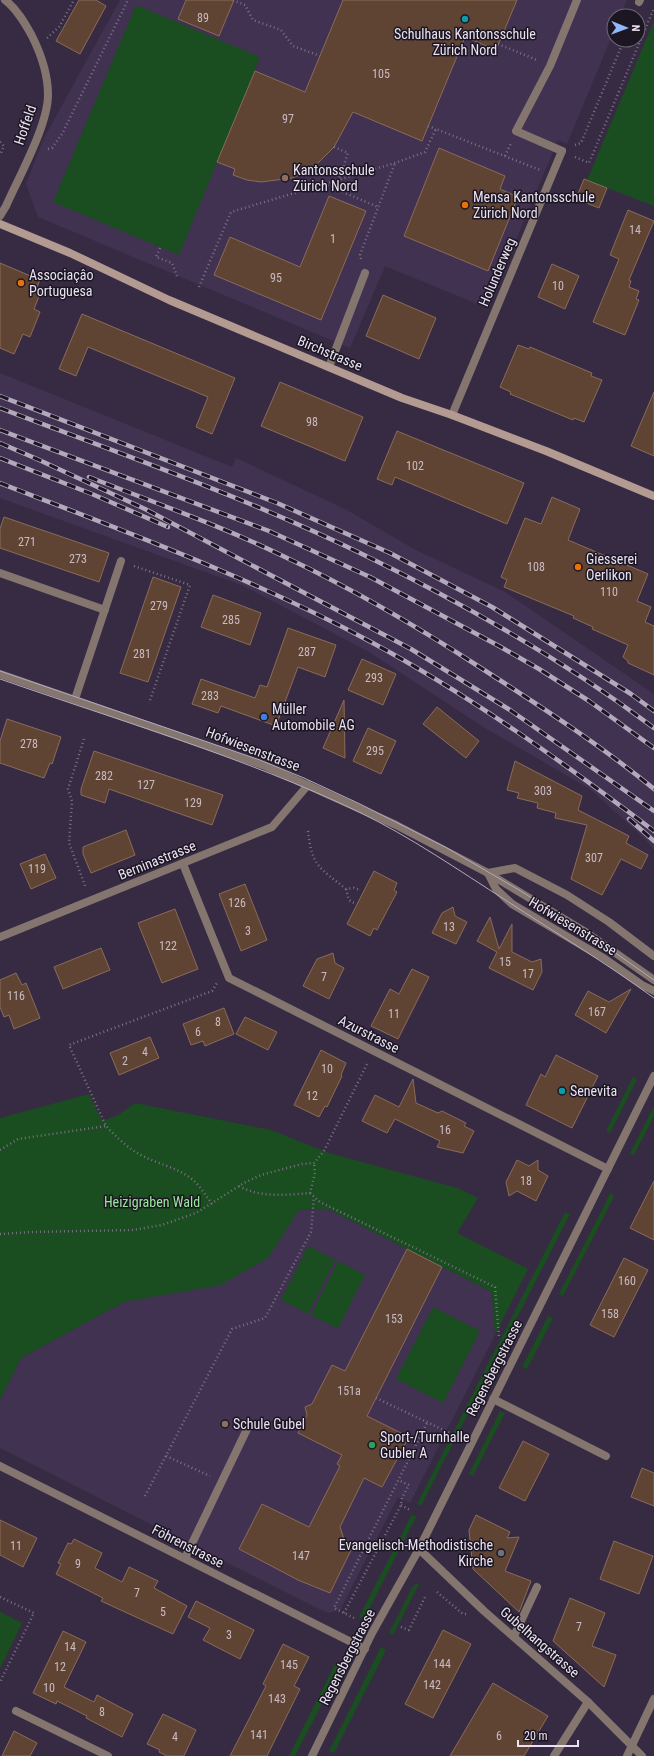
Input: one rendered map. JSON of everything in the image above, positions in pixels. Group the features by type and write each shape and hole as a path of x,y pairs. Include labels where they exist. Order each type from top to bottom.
{"main road":[{"name":"Birchstrasse","path":"0,224 70,253 169,300 402,398 452,415 546,451 654,496"}],"street":[{"name":"Hoffeld","path":"0,216 44,119 48,95 46,70 36,45 24,22 5,0"},
{"path":"562,151 516,131 550,66 577,0"},
{"name":"Holunderweg","path":"452,415 562,151"},
{"path":"329,367 365,273"},
{"path":"75,699 121,561"},
{"path":"0,574 105,610"},
{"name":"Hofwiesenstrasse","path":"0,674 224,751 308,785 396,825 488,873 587,933 654,980"},
{"name":"Berninastrasse","path":"0,937 272,827 308,785"},
{"name":"Azurstrasse","path":"183,864 229,978 608,1169"},
{"name":"Hofwiesenstrasse","path":"488,873 515,868 567,895 609,922 654,956"},
{"name":"Hofwiesenstrasse","path":"488,873 496,889 512,904 605,959 642,985 654,991"},
{"name":"Regensbergstrasse","path":"312,1756 365,1649 419,1549 654,1076"},
{"path":"493,1399 606,1456"},
{"path":"185,1558 248,1427"},
{"name":"Föhrenstrasse","path":"0,1466 365,1649"},
{"name":"Gubelhangstrasse","path":"419,1549 588,1702 633,1745 642,1756"},
{"path":"514,1636 537,1587"},
{"path":"628,1756 654,1699"},
{"path":"554,1756 588,1702"},
{"path":"16,1711 108,1756"}],"path":[{"path":"36,45 59,28 74,0"},
{"path":"32,146 44,151 52,148 62,134 128,0"},
{"path":"233,0 246,6 253,20 281,30 293,46 320,56"},
{"path":"575,157 589,163 654,8"},
{"path":"498,44 550,66"},
{"path":"562,151 581,142 621,48"},
{"path":"428,126 544,172"},
{"path":"199,287 231,212 395,163 425,152 436,129"},
{"path":"0,142 4,146 0,155"},
{"path":"334,147 348,153 339,179"},
{"path":"365,273 360,255 395,163"},
{"path":"323,184 378,207"},
{"path":"160,248 156,257 172,263 178,280"},
{"path":"121,561 190,585 149,703"},
{"path":"84,739 68,788 72,801 69,843 87,890"},
{"path":"308,831 310,851 317,865 346,889 349,900 354,903"},
{"path":"346,889 354,888 360,890"},
{"path":"212,1204 192,1179 164,1164 147,1158 130,1148 115,1136 106,1126 69,1045 212,991 218,981"},
{"path":"0,1234 134,1230 162,1225 180,1219 212,1204 239,1186 268,1173 314,1163 324,1151 373,1051"},
{"path":"0,1150 18,1139 106,1126"},
{"path":"310,1193 315,1173 314,1163"},
{"path":"239,1186 248,1192 259,1194 310,1193 320,1202 495,1287 499,1337"},
{"path":"145,1496 232,1329 265,1318 311,1232 314,1197"},
{"path":"376,1398 450,1433"},
{"path":"354,1618 334,1608 427,1423"},
{"path":"166,1456 222,1482"},
{"path":"344,1613 401,1505 402,1498 408,1485 398,1480"},
{"path":"401,1505 410,1510"},
{"path":"381,1544 386,1547"},
{"path":"437,1592 463,1614"},
{"path":"0,1597 34,1613 0,1682"},
{"path":"401,1627 409,1630 425,1597"}],"shaded area":[{"name":"Kantonsschule Zürich Nord","path":"120,0 627,0 624,8 606,8 607,48 567,144 558,140 487,308 385,266 350,348 38,217 26,184 44,138"},
{"path":"0,373 232,467 236,458 345,509 414,549 505,592 654,694 654,850 647,841 590,789 485,728 369,652 244,586 0,498"},
{"name":"Schule Gubel","path":"328,1209 492,1292 495,1335 410,1503 398,1497 340,1610 329,1613 319,1609 0,1448 0,1400 21,1358 124,1302 268,1258 298,1210"}],"green space":[{"path":"136,5 260,57 179,255 53,202"},
{"path":"654,21 654,206 587,180 643,48 646,48 646,40"},
{"path":"633,1077 637,1079 610,1133 606,1131"},
{"name":"Heizigraben Wald","path":"89,1094 102,1121 118,1115 135,1103 271,1130 329,1153 457,1188 478,1198 457,1233 528,1269 495,1335 492,1292 328,1209 299,1210 268,1258 221,1285 124,1302 21,1358 0,1400 0,1118"},
{"path":"654,1106 654,1116 634,1155 630,1153"},
{"path":"611,1192 614,1197 563,1296 559,1294"},
{"path":"565,1212 570,1214 421,1506 417,1504"},
{"path":"308,1246 335,1260 308,1314 281,1300"},
{"path":"338,1261 365,1275 338,1329 311,1315"},
{"path":"433,1307 480,1331 443,1403 396,1379"},
{"path":"548,1316 553,1318 527,1369 522,1367"},
{"path":"500,1411 505,1413 473,1476 469,1474"},
{"path":"412,1514 416,1517 364,1619 359,1617"},
{"path":"417,1583 419,1584 393,1635 389,1633 413,1586"},
{"path":"0,1612 22,1623 0,1669"},
{"path":"381,1647 386,1650 334,1753 329,1751"},
{"path":"335,1664 340,1667 338,1673 295,1756 289,1756"}],"building":[{"path":"79,0 96,0 106,6 80,54 56,41"},
{"path":"186,0 234,0 219,36 178,19"},
{"path":"343,0 517,0 496,50 465,37 422,141 353,112 334,147 305,173 292,178 261,182 247,180 233,175 235,169 217,162 255,71 305,92"},
{"name":"Mensa Kantonsschule Zürich Nord","path":"439,148 505,176 500,189 518,197 488,271 404,236"},
{"path":"584,179 607,188 599,208 576,199"},
{"path":"329,196 366,211 321,320 214,275 230,237 300,267"},
{"path":"628,210 654,221 629,280 631,281 629,287 639,291 636,299 639,300 625,335 593,322 619,259 610,255"},
{"path":"0,263 40,280 37,287 42,289 34,309 40,312 30,337 23,334 14,354 0,348"},
{"path":"552,264 579,276 565,309 538,297"},
{"path":"383,295 436,318 419,359 366,336"},
{"path":"82,314 235,378 212,434 196,427 208,397 88,347 76,376 59,369"},
{"path":"518,345 529,349 530,347 592,373 591,376 602,380 584,422 574,418 573,420 510,394 511,392 500,387"},
{"path":"280,382 363,417 345,461 261,426"},
{"path":"654,392 654,456 631,446"},
{"path":"397,431 524,483 507,524 395,477 392,485 377,479"},
{"path":"552,497 580,509 568,540 648,574 637,601 651,607 645,622 654,626 654,675 628,663 628,661 623,657 628,645 592,629 593,627 573,618 574,616 504,587 507,580 501,577 525,518 541,524"},
{"path":"4,517 109,553 99,582 0,548 0,529"},
{"path":"153,577 181,587 148,682 120,673"},
{"path":"213,595 261,613 250,645 201,627"},
{"path":"288,628 336,645 325,677 298,667 276,726 221,706 218,713 192,704 201,679 255,698 260,685 267,687"},
{"path":"362,659 396,674 383,705 348,690"},
{"path":"344,700 345,758 323,748"},
{"path":"437,707 479,741 466,758 423,724"},
{"path":"7,719 61,737 52,764 50,763 44,778 0,763 0,741"},
{"path":"368,728 396,741 381,774 353,761"},
{"path":"94,751 223,795 212,825 109,789 105,803 81,795 81,789"},
{"path":"515,761 582,796 578,810 629,836 626,843 648,855 641,869 621,859 602,895 571,879 587,825 555,818 556,813 537,808 538,803 517,798 519,793 507,790"},
{"path":"126,830 135,855 91,873 83,854 83,847"},
{"path":"45,854 56,878 31,889 20,864"},
{"path":"374,871 397,883 394,890 397,892 377,930 374,928 370,936 347,924"},
{"path":"245,884 267,940 241,951 219,894"},
{"path":"453,907 455,916 467,922 456,944 432,933 442,913"},
{"path":"175,909 198,969 162,983 138,923"},
{"path":"490,917 499,949 512,924 512,952 532,962 541,959 542,972 533,990 489,968 497,952 477,941"},
{"path":"101,948 110,970 63,989 54,967"},
{"path":"333,953 335,963 344,968 329,999 303,986 317,959"},
{"path":"412,969 429,977 398,1039 371,1026 390,989 399,994"},
{"path":"16,973 22,985 26,983 40,1018 14,1029 9,1015 4,1017 0,1007 0,980"},
{"path":"631,989 606,1033 575,1015 588,991 609,1002"},
{"path":"224,1008 234,1034 205,1046 203,1041 191,1045 183,1024"},
{"path":"245,1017 277,1032 268,1050 236,1034"},
{"path":"150,1037 159,1058 119,1075 110,1053"},
{"path":"321,1050 346,1063 341,1075 342,1076 327,1107 325,1106 319,1117 294,1105"},
{"name":"Senevita","path":"556,1055 598,1076 572,1128 526,1105 541,1074 545,1077"},
{"path":"413,1079 416,1103 438,1113 442,1111 466,1123 464,1126 474,1131 463,1153 437,1147 440,1141 395,1119 387,1133 362,1121 375,1095 399,1107"},
{"path":"517,1160 529,1166 538,1160 538,1170 548,1176 536,1201 517,1191 509,1196 506,1182"},
{"path":"654,1181 654,1240 630,1228"},
{"path":"407,1249 442,1267 367,1416 409,1437 382,1487 364,1478 340,1527 344,1539 354,1544 330,1593 298,1580 239,1549 262,1504 309,1527 340,1466 337,1464 342,1455 298,1433 307,1415 305,1407 312,1404 332,1365 345,1371"},
{"path":"624,1258 648,1270 614,1337 590,1325"},
{"path":"523,1441 549,1454 525,1501 499,1488"},
{"path":"642,1468 654,1473 654,1506 631,1497"},
{"name":"Evangelisch-Methodistische Kirche","path":"476,1515 510,1532 507,1538 519,1537 505,1571 531,1581 519,1612 473,1569 469,1530"},
{"path":"0,1520 37,1538 23,1567 0,1555"},
{"path":"74,1539 102,1553 95,1568 122,1582 129,1567 158,1581 154,1588 187,1606 173,1634 101,1601 103,1598 56,1574 61,1564 58,1563 68,1543 71,1544"},
{"path":"614,1541 653,1556 639,1594 600,1579"},
{"path":"570,1598 605,1613 592,1646 616,1655 604,1687 553,1641"},
{"path":"196,1601 254,1630 240,1659 203,1640 210,1628 188,1617"},
{"path":"443,1630 471,1644 433,1718 405,1704"},
{"path":"63,1631 86,1642 64,1687 94,1702 97,1695 133,1714 122,1737 86,1718 87,1716 57,1701 56,1704 33,1693"},
{"path":"283,1644 309,1657 294,1686 300,1689 267,1756 230,1756 266,1686 263,1684"},
{"path":"493,1683 548,1716 524,1756 450,1756"},
{"path":"163,1714 196,1730 184,1756 167,1756 159,1752 160,1750 147,1744"},
{"path":"14,1731 37,1743 30,1756 2,1756"}],"tram line":[{"path":"0,671 260,760 304,778 360,804 447,848 519,890 587,933 654,980"},
{"path":"0,679 227,757 315,792 359,812 434,854 599,960 654,998"}],"railway":[{"path":"0,396 277,503 390,553 492,607 631,694 654,711"},
{"path":"0,408 270,512 397,571 473,611 547,655 583,678 654,728"},
{"path":"0,430 269,531 370,577 539,669 589,701 654,748"},
{"path":"0,443 145,509 411,649 510,710 654,811"},
{"path":"0,458 92,494 168,527"},
{"path":"89,477 237,535 310,569 360,595 457,653 569,726 654,789"},
{"path":"0,483 235,576 371,642 445,685 516,731 586,780 654,831"},
{"path":"629,819 654,841"}],"place":[{"name":"Schulhaus Kantonsschule Zürich Nord","path":"465,19"},
{"name":"Kantonsschule Zürich Nord","path":"285,178"},
{"name":"Mensa Kantonsschule Zürich Nord","path":"465,205"},
{"name":"Associaçâo Portuguesa","path":"21,283"},
{"name":"Giesserei Oerlikon","path":"578,567"},
{"name":"Müller Automobile AG","path":"264,717"},
{"name":"Senevita","path":"562,1091"},
{"name":"Schule Gubel","path":"225,1424"},
{"name":"Sport-/Turnhalle Gubler A","path":"372,1445"},
{"name":"Evangelisch-Methodistische Kirche","path":"501,1553"}]}
